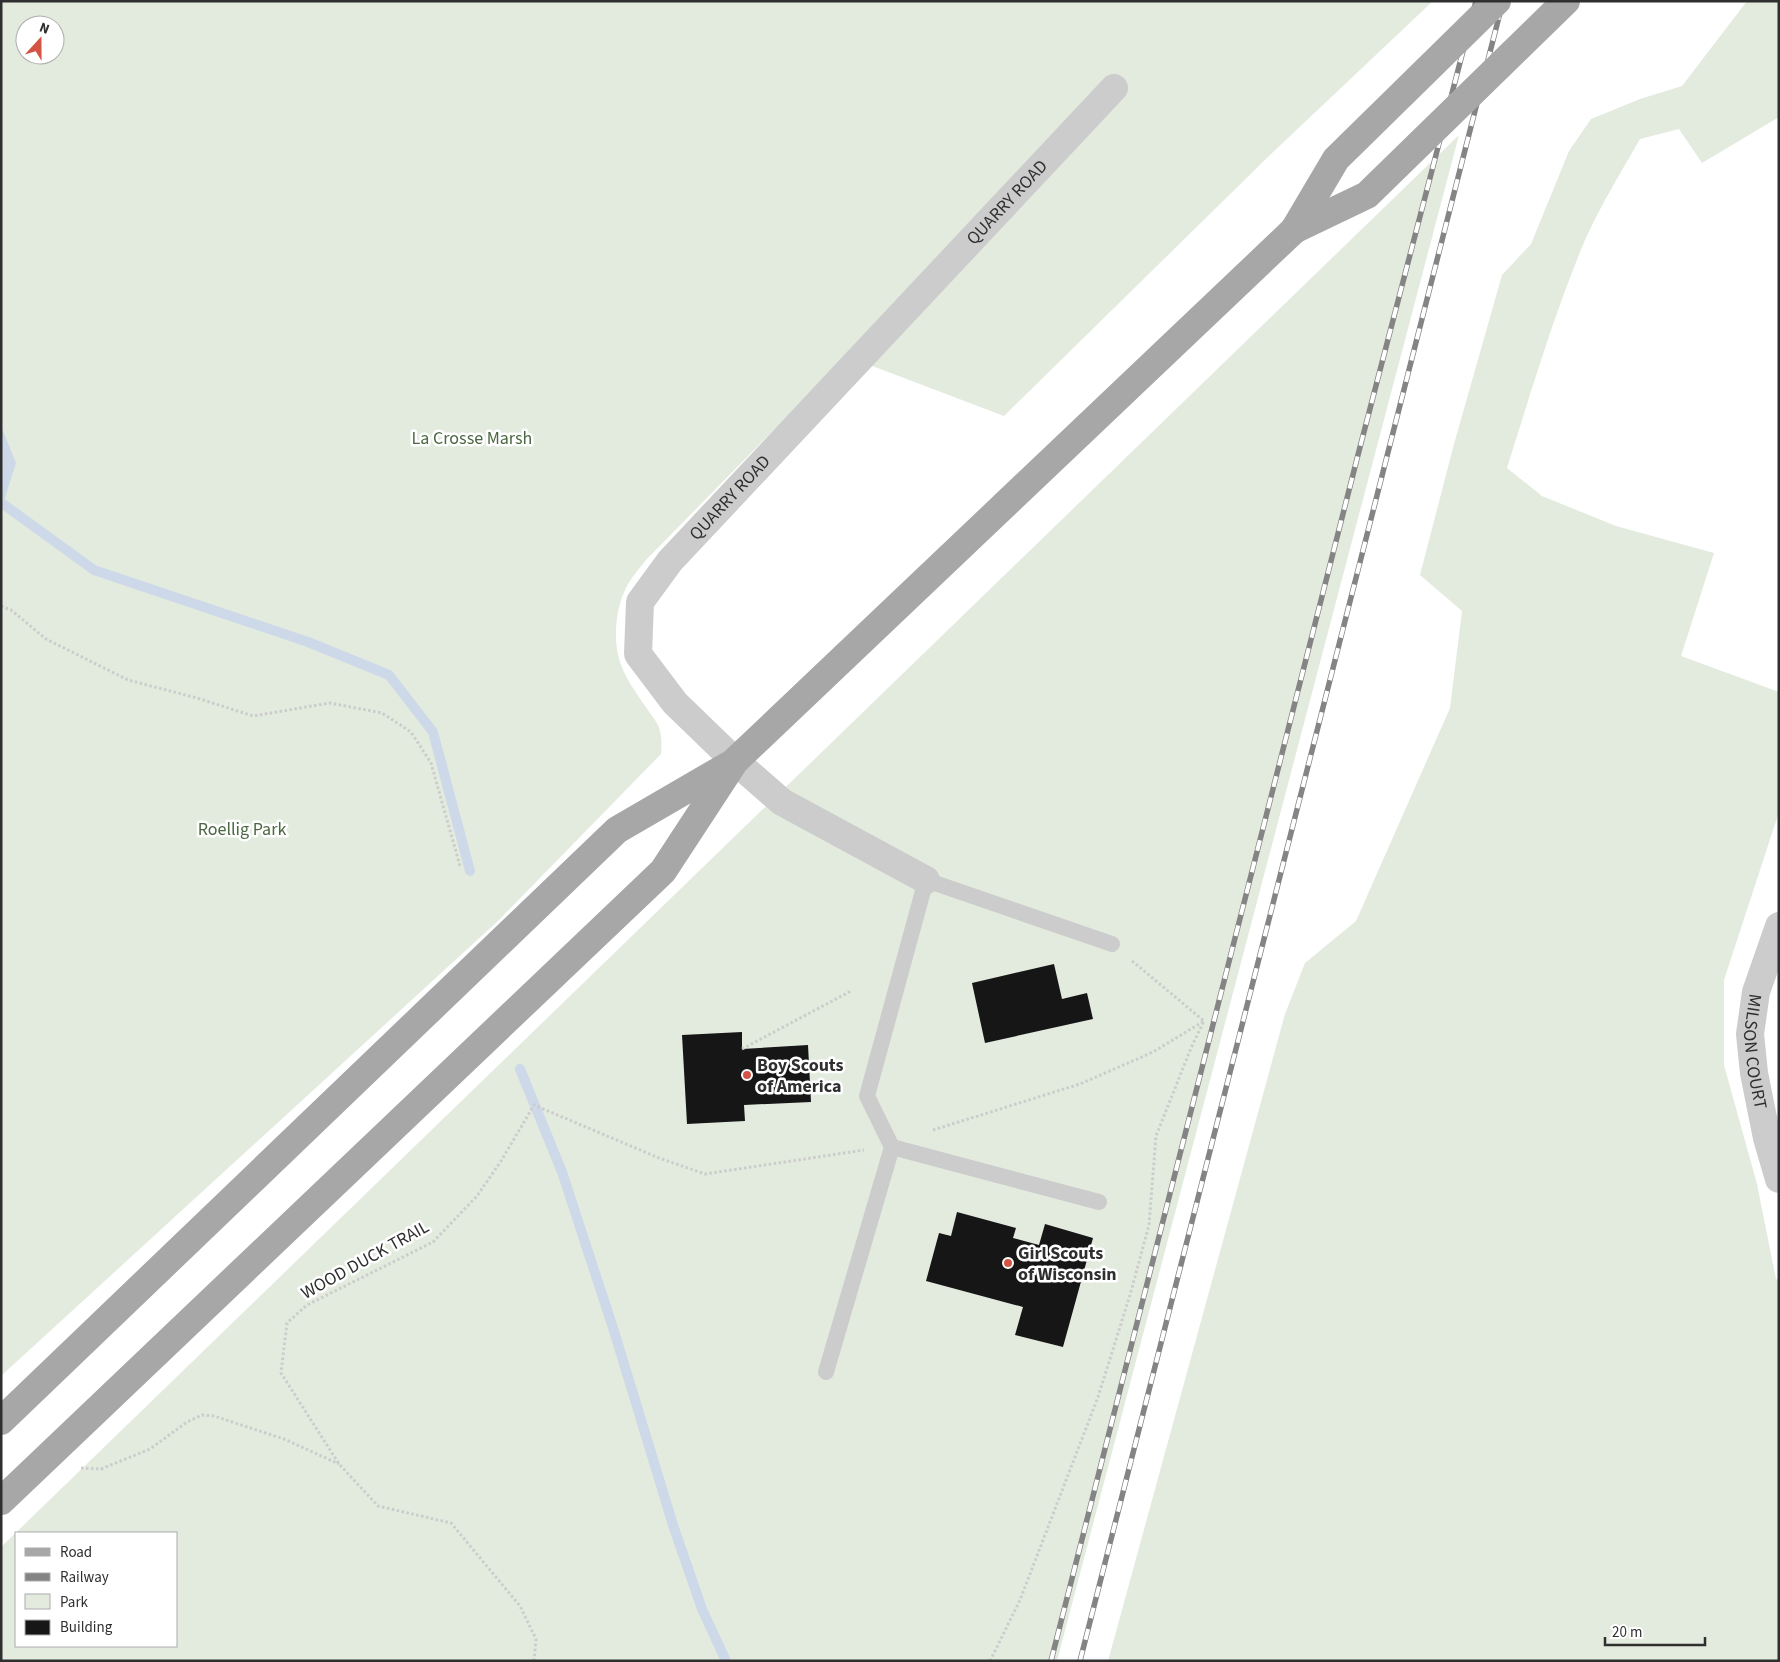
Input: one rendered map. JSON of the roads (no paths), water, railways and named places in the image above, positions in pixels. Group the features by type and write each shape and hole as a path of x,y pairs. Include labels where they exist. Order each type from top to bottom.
{"main road":[{"path":"1,1421 617,830 735,761 1294,230 1336,159 1497,1"},
{"path":"1294,230 1367,195 1566,1"},
{"path":"1,1501 663,872 735,761"}],"street":[{"name":"QUARRY ROAD","path":"926,880 782,802 735,761 675,703 638,654 640,602 677,554 1114,88"},
{"name":"MILSON COURT","path":"1779,926 1756,992 1750,1034 1754,1073 1767,1138 1779,1179"}],"lane":[{"path":"826,1372 891,1145 867,1096 926,880 1112,944"},
{"path":"891,1145 1099,1202"}],"water":[{"path":"1,426 16,463 1,506"}],"waterway":[{"path":"3,504 94,570 308,642 389,675 433,732 470,871"},
{"path":"520,1069 562,1172 614,1331 673,1525 702,1609 726,1661"}],"railway":[{"path":"1051,1661 1359,451 1476,1"},
{"path":"1080,1661 1503,1"}],"place":[{"name":"Boy Scouts of America","path":"747,1075"},
{"name":"Girl Scouts of Wisconsin","path":"1008,1263"}],"park label":[{"name":"La Crosse Marsh","path":"472,438"},
{"name":"Roellig Park","path":"242,829"}]}
